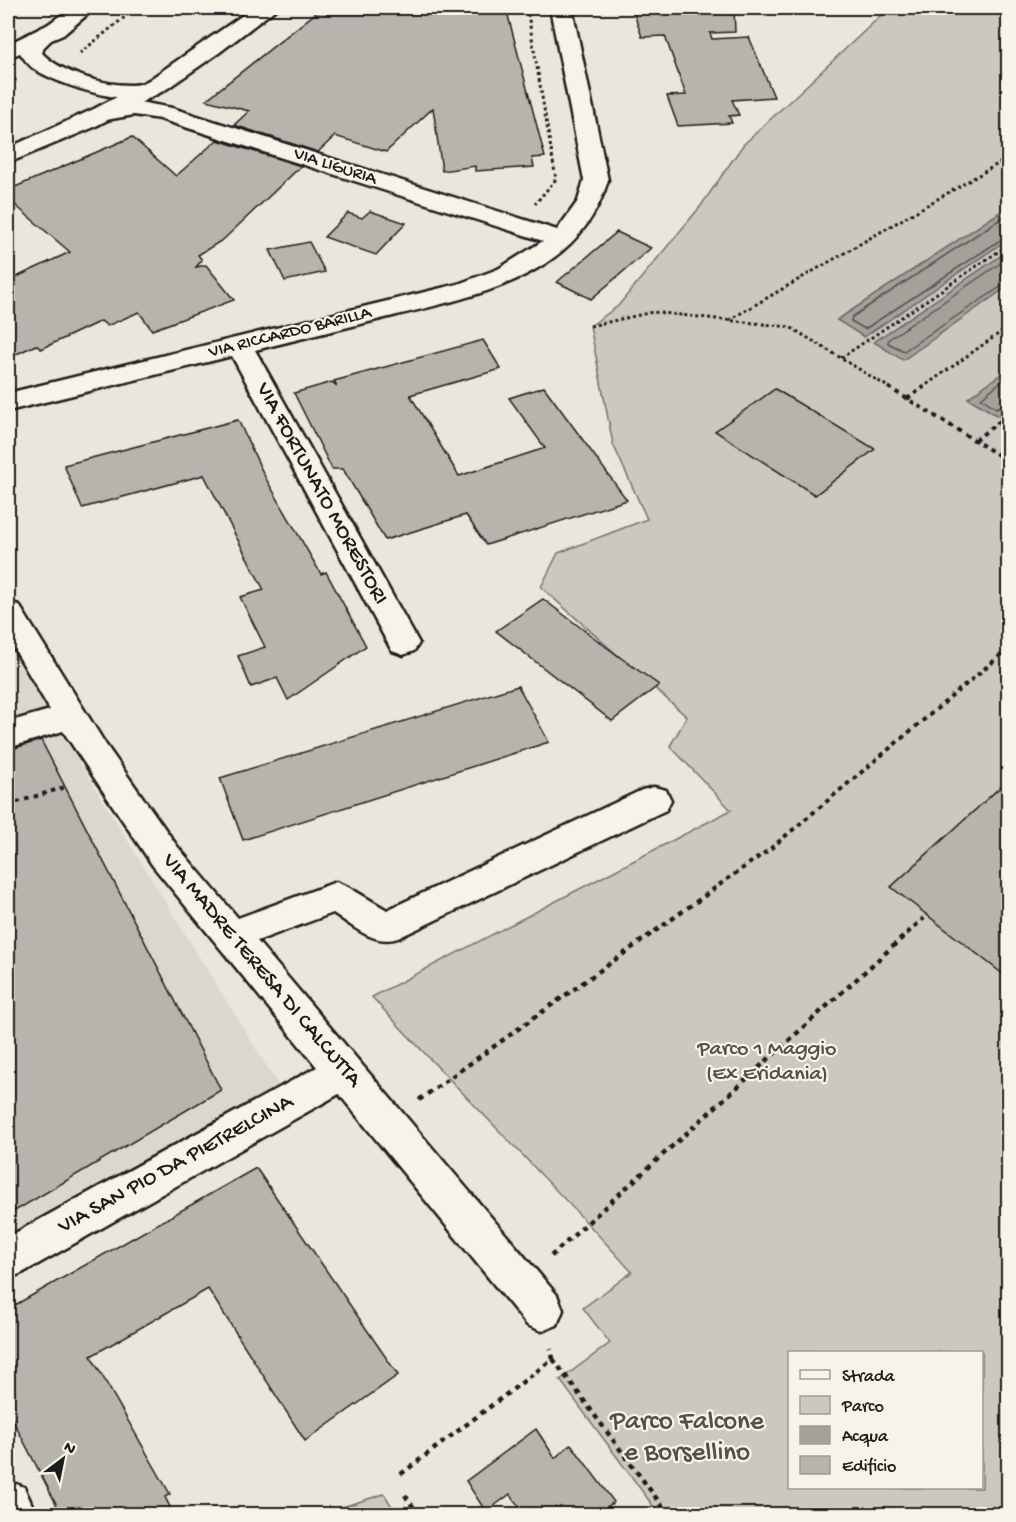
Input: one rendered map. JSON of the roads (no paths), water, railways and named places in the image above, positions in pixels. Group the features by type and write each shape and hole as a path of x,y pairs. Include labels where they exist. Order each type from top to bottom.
{"street":[{"path":"84,8 34,44 31,53 35,62 46,68 112,90 137,91 158,84"},
{"path":"8,156 106,113 158,84 266,8"},
{"name":"VIA RICCARDO BARILLA","path":"8,402 484,285 515,271 561,239 585,210 594,195 596,180 561,8"},
{"path":"13,49 44,36"},
{"name":"VIA LIGURIA","path":"106,113 134,108 164,113 561,239"},
{"name":"VIA FORTUNATO MORESTORI","path":"239,345 403,643"},
{"name":"VIA MADRE TERESA DI CALCUTTA","path":"8,613 141,824 384,1121 531,1296"},
{"path":"8,735 71,716"},
{"path":"232,935 336,897 386,927 654,800"},
{"name":"VIA SAN PIO DA PIETRELCINA","path":"8,1259 345,1071"},
{"path":"8,1503 14,1515"}],"water":[{"path":"1008,207 1008,239 864,337 837,320"},
{"path":"1008,251 1008,286 903,360 874,342"},
{"path":"1008,369 1008,408 998,416 968,398"}],"park label":[{"name":"Parco 1 Maggio (Ex Eridania)","path":"767,1062"},
{"name":"Parco Falcone e Borsellino","path":"687,1438"}]}
